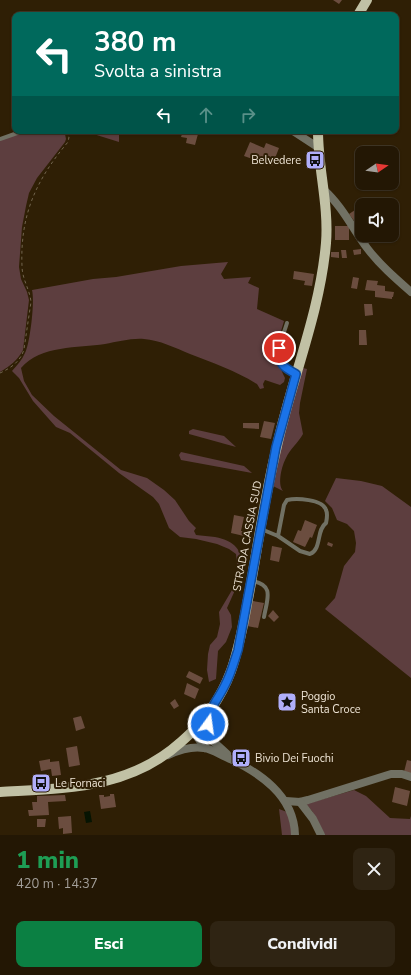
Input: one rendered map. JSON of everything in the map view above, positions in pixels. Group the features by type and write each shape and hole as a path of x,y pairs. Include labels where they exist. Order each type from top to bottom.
{"main road":[{"path":"360,12 367,0"},
{"name":"STRADA CASSIA SUD","path":"0,792 101,783 128,775 161,758 180,743 210,710 225,686 235,661 276,447 317,303 324,260 327,223 318,134"}],"street":[{"path":"298,134 319,148"},
{"path":"324,190 334,200 371,253 411,292"},
{"path":"210,710 208,727 210,738"},
{"path":"194,729 204,733 237,762 270,784 278,792 286,801 294,821 295,835"},
{"path":"194,729 205,748"},
{"path":"161,758 186,749 205,748 237,762"},
{"path":"286,801 300,802 387,775 395,774 411,777"},
{"path":"300,802 313,819 321,835"}],"lane":[{"path":"0,139 14,134"},
{"path":"287,322 279,348 278,357 281,364 296,374"},
{"path":"261,529 278,536 300,551 307,554 314,552 321,526 326,523 327,516 324,506 312,500 287,500 284,505 278,536"},
{"path":"251,580 262,583 267,589 268,594 264,617"}],"path":[{"path":"0,373 13,365 22,356 31,309 30,295 22,268 23,237 28,208 44,174 68,142 69,137 67,134"}],"shaded area":[{"path":"19,134 65,134 66,139 37,178 29,193 22,227 19,267 21,279 29,300 23,350 19,357 0,372 0,140"},
{"path":"93,134 119,134 119,142"},
{"path":"228,262 221,274 224,279 251,277 248,283 259,288 257,309 284,321 277,350 281,370 285,378 284,382 280,385 265,380 263,384 264,388 260,389 257,384 241,375 167,345 144,339 49,351 29,361 21,368 24,381 32,395 54,416 121,470 147,478 164,490 175,500 189,521 196,528 194,531 196,535 215,537 228,541 237,548 241,556 242,566 240,576 227,608 231,615 232,627 226,642 218,651 216,679 209,682 207,670 208,654 210,645 217,637 220,624 219,612 232,590 238,574 236,554 217,544 180,537 169,528 159,504 153,497 119,473 70,433 56,427 33,401 19,378 12,371 22,358 27,348 32,312 32,290 181,266"},
{"path":"303,368 307,369 299,413 303,434 288,455 283,465 280,484 283,491 273,486 285,428"},
{"path":"193,429 224,436 236,447 189,434 189,431"},
{"path":"181,452 244,466 252,473 181,460 179,455"},
{"path":"336,478 361,481 382,486 411,507 411,678 325,609 335,598 344,566 355,552 356,543 354,531 347,524 337,520 332,508 325,501"},
{"path":"354,790 366,796 390,818 410,819 411,816 411,835 325,835 312,811 306,804"},
{"path":"279,809 287,812 290,819 292,835 282,835"},
{"path":"90,811 92,822 86,823 84,812"}],"building":[{"path":"333,0 342,0 339,4"},
{"path":"182,134 198,134 195,145 186,143 187,138 181,137"},
{"path":"250,142 264,148 266,143 279,148 272,166 244,156"},
{"path":"355,210 355,222 349,214"},
{"path":"335,226 349,226 349,240 335,240"},
{"path":"361,249 361,254 354,255 353,250"},
{"path":"341,250 346,250 347,258 342,258"},
{"path":"331,252 339,252 339,258 331,257"},
{"path":"294,271 314,274 312,286 304,285 305,281 293,279"},
{"path":"353,277 359,278 357,289 351,288"},
{"path":"367,280 378,281 377,285 385,286 385,291 394,292 392,299 375,297 375,291 365,290"},
{"path":"364,304 372,304 373,315 365,316"},
{"path":"359,330 366,330 367,345 359,345"},
{"path":"264,421 275,423 271,439 260,437"},
{"path":"243,423 259,423 259,429 243,428"},
{"path":"234,515 244,517 241,531 245,531 244,536 231,533"},
{"path":"305,520 317,525 312,538 310,537 305,547 293,542 298,530 301,531"},
{"path":"328,542 333,544 332,547 327,545"},
{"path":"272,546 282,548 279,562 270,560"},
{"path":"253,601 264,603 258,628 247,626"},
{"path":"273,610 279,617 274,622 268,616"},
{"path":"189,671 203,678 200,684 186,677"},
{"path":"187,683 199,689 195,699 184,694"},
{"path":"175,699 179,706 174,709 170,703"},
{"path":"81,716 85,728 76,731 73,718"},
{"path":"77,746 80,765 69,767 66,748"},
{"path":"50,759 50,762 59,761 61,775 52,776 51,769 41,771 39,761"},
{"path":"407,760 411,761 411,774 404,772"},
{"path":"395,787 410,791 407,806 392,802"},
{"path":"110,794 114,794 116,807 101,809 99,795 104,795 104,797 110,796"},
{"path":"65,795 66,801 48,802 49,815 29,816 28,810 33,810 32,802 37,802 37,796"},
{"path":"71,816 72,833 63,834 63,828 59,829 58,817"},
{"path":"37,819 46,819 45,827 37,827"}],"place":[{"name":"Belvedere","path":"315,160"},
{"name":"Poggio Santa Croce","path":"287,702"},
{"name":"Bivio Dei Fuochi","path":"241,758"},
{"name":"Le Fornaci","path":"41,783"}],"route":[{"path":"208,724 210,710 225,686 238,650 276,447 296,374 281,364 278,357 279,348"}]}
